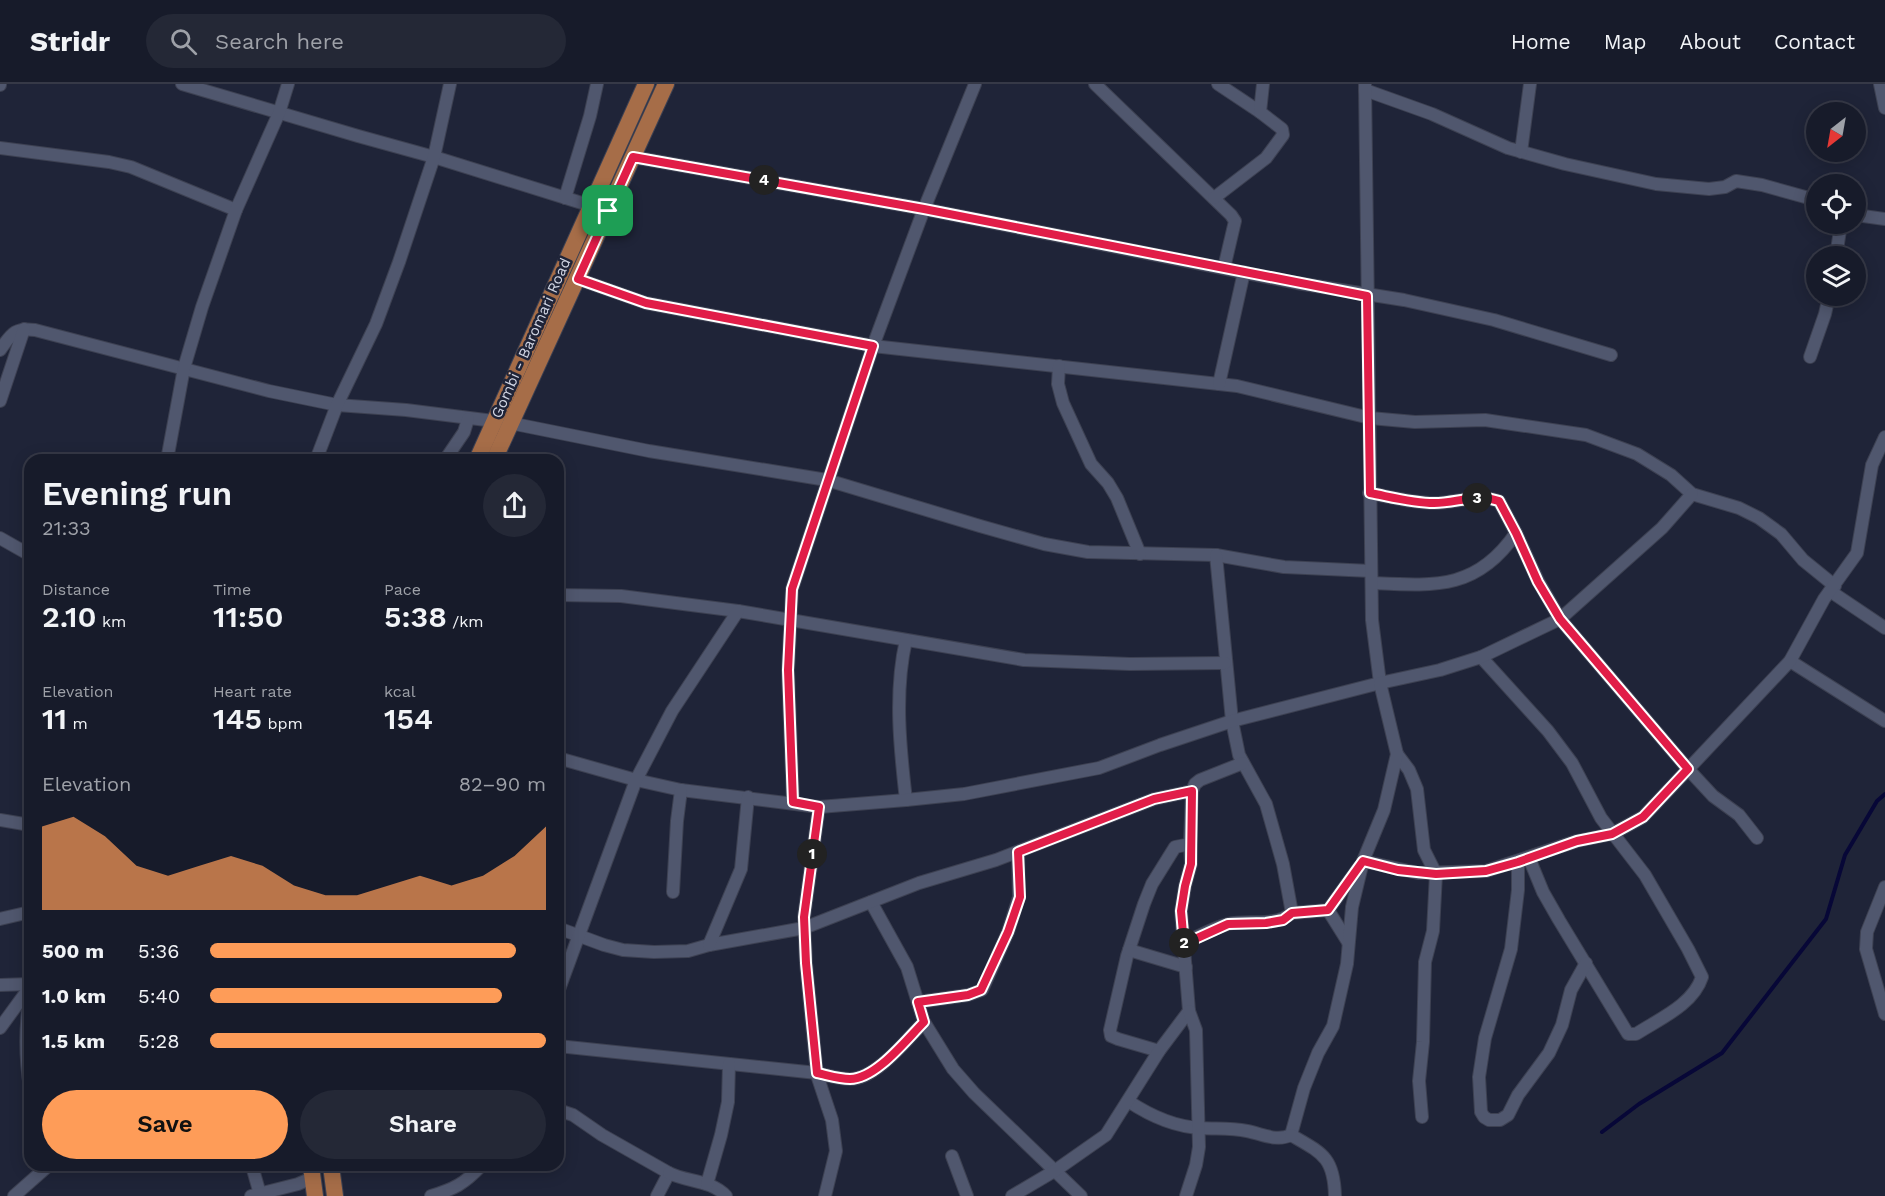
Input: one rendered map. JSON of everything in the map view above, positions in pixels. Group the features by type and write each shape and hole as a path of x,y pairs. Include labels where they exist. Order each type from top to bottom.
{"main road":[{"name":"Gombi - Baromari Road","path":"495,454 502,422 590,206 646,84"},
{"name":"Gombi - Baromari Road","path":"481,454 502,422 578,279 666,84"},
{"path":"332,1171 335,1196"},
{"path":"312,1172 315,1196"}],"street":[{"path":"182,84 434,157 608,211"},
{"path":"168,454 184,368 202,307 236,210 279,113 288,84"},
{"path":"318,454 337,405 376,324 420,205 434,157 450,84"},
{"path":"565,198 590,116 597,84"},
{"path":"793,802 788,670 792,589 873,346 924,209 975,84"},
{"path":"1095,84 1235,221 1224,268"},
{"path":"1214,198 1266,158 1283,135 1282,129 1218,84"},
{"path":"1260,112 1263,84"},
{"path":"1521,152 1530,84"},
{"path":"1880,84 1885,108"},
{"path":"1422,1117 1419,1081 1423,1042 1425,962 1433,931 1436,874 1424,850 1418,789 1409,770 1397,754 1380,683 1372,620 1367,296 1368,150 1365,87 1521,152 1574,166 1656,184 1709,189 1725,187 1736,181 1772,187 1806,197"},
{"path":"0,148 131,167 236,210"},
{"path":"633,157 924,209 1367,296 1404,300 1494,320 1611,355"},
{"path":"1866,216 1885,219"},
{"path":"1219,384 1244,272"},
{"path":"578,279 646,303 873,346 1237,386 1370,418 1415,422 1485,420 1586,435 1637,454 1671,475 1692,494 1739,508 1759,518 1780,534 1833,588 1885,628"},
{"path":"1810,357 1827,306"},
{"path":"0,401 24,328"},
{"path":"0,350 12,333 24,328 269,391 337,405 406,410 502,422 649,451 827,480 1044,544 1088,552 1216,555 1284,567 1440,584 1481,570 1507,547 1516,533"},
{"path":"1059,366 1058,384 1064,403 1091,464 1108,483 1117,498 1140,554"},
{"path":"449,454 464,432 468,419"},
{"path":"1363,861 1398,870 1436,874 1486,871 1577,841 1612,834 1643,817 1790,661 1833,588 1857,554 1872,465 1885,437"},
{"path":"1370,493 1407,501 1435,503 1488,497 1499,501 1538,582 1560,619 1688,769 1713,796 1739,815 1757,838"},
{"path":"564,760 681,790 819,807 964,794 1099,768 1232,721 1440,670 1481,657 1560,619 1662,528 1692,494"},
{"path":"0,538 24,552"},
{"path":"1216,555 1225,663 1239,756 1266,804 1283,864 1292,913"},
{"path":"564,595 621,596 738,611 1024,660 1130,664 1225,663"},
{"path":"564,977 636,780 672,711 738,611"},
{"path":"906,640 901,664 900,736 906,801"},
{"path":"1481,657 1548,731 1572,763 1601,818 1645,875 1688,949 1702,977 1698,988 1691,997 1636,1035 1628,1034 1523,860"},
{"path":"1790,661 1885,721"},
{"path":"1128,1101 1146,1113 1169,1122 1200,1128 1229,1128 1283,1139 1291,1135 1304,1088 1318,1053 1333,1026 1347,964 1352,907 1363,861 1384,810 1397,754"},
{"path":"1186,1196 1196,1165 1200,1128 1196,1030 1189,1011 1181,911 1191,864 1192,791 1200,780 1243,763"},
{"path":"673,892 681,790"},
{"path":"564,930 623,950 654,952 688,951 709,945 804,928 919,883 1018,852 1154,799 1192,791"},
{"path":"709,945 741,869 748,797"},
{"path":"819,807 804,928 817,1073 832,1120 836,1151 825,1196"},
{"path":"0,820 24,824"},
{"path":"1159,1051 1111,1036 1110,1030 1129,950 1152,884 1175,847 1190,844"},
{"path":"918,1002 968,995 981,990 1008,932 1020,897 1018,852"},
{"path":"1523,860 1511,949 1485,1038 1479,1077 1481,1112 1484,1117 1490,1120 1500,1120 1508,1115 1518,1095 1549,1053 1562,1025 1571,990 1586,963"},
{"path":"1184,944 1228,924 1266,923 1283,920 1292,913 1328,910 1363,861"},
{"path":"1885,887 1867,932 1866,949 1885,1014"},
{"path":"871,902 907,967 924,1022 953,1069 974,1093 1081,1196"},
{"path":"1328,910 1348,942"},
{"path":"0,919 24,913"},
{"path":"1129,950 1186,967"},
{"path":"0,985 24,985"},
{"path":"0,1028 24,994"},
{"path":"1012,1196 1056,1170 1106,1135 1159,1051 1189,1011"},
{"path":"564,1047 817,1073 850,1079 866,1075 880,1066 924,1022"},
{"path":"707,1184 728,1102 729,1064"},
{"path":"564,1112 573,1115 602,1135 669,1173 707,1184 726,1196"},
{"path":"1291,1135 1317,1150 1329,1162 1335,1183 1335,1196"},
{"path":"952,1156 967,1196"},
{"path":"14,1196 42,1171"},
{"path":"253,1171 256,1195 298,1184 312,1172"},
{"path":"431,1196 452,1190 476,1171"},
{"path":"657,1196 669,1173"}],"waterway":[{"path":"1602,1132 1639,1104 1722,1053 1826,919 1845,855 1877,801 1885,794"}],"route":[{"path":"633,157 924,209 1367,296 1370,493 1407,501 1435,503 1488,497 1499,501 1538,582 1560,619 1688,769 1643,817 1612,834 1577,841 1486,871 1418,873 1363,861 1328,910 1292,913 1283,920 1266,923 1228,924 1184,944 1181,911 1191,864 1192,791 1154,799 1018,852 1020,897 1008,932 981,990 968,995 918,1002 924,1022 880,1066 866,1075 850,1079 817,1073 806,963 804,917 819,807 793,802 788,670 792,589 873,346 646,303 578,279 608,211 633,157"}]}
